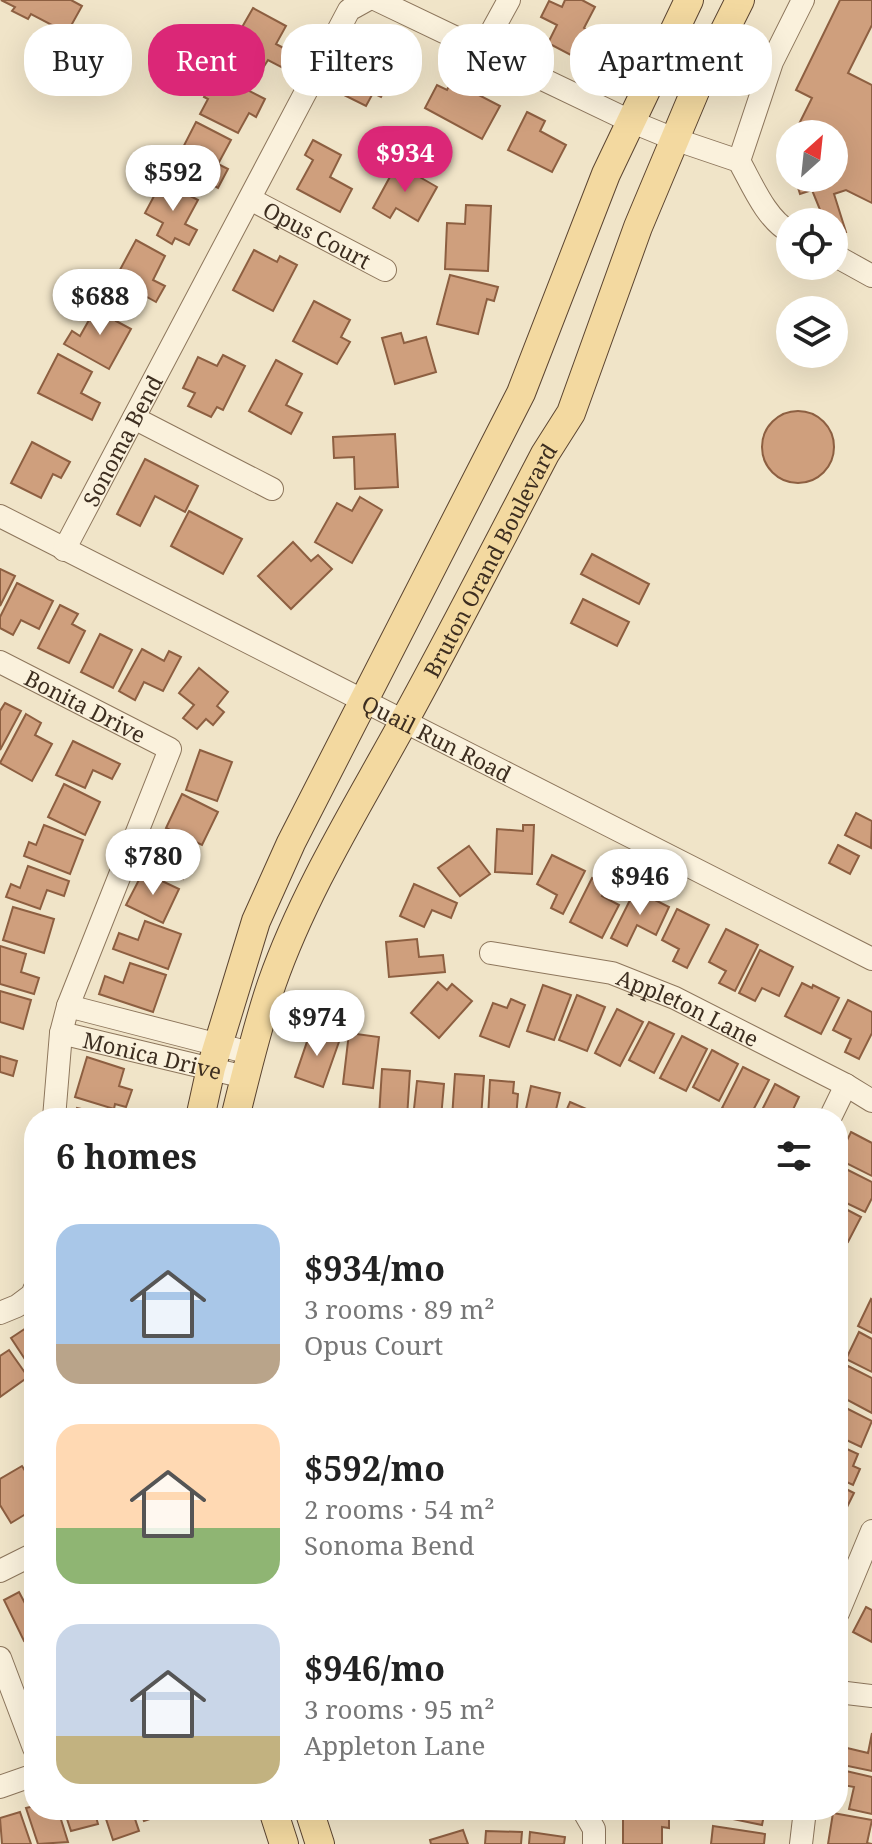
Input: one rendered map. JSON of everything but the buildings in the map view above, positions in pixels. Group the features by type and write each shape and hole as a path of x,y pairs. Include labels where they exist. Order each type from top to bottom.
{"main road":[{"name":"Bruton Orand Boulevard","path":"202,1108 214,1056 256,921 291,843 521,393 606,174 689,0"},
{"name":"Bruton Orand Boulevard","path":"237,1108 273,981 305,909 345,824 403,722 545,454 571,413 638,227 674,139 740,0"},
{"path":"276,1820 284,1844"},
{"path":"312,1820 320,1844"}],"street":[{"name":"Sonoma Bend","path":"64,550 349,10 367,0"},
{"path":"377,0 438,30"},
{"path":"496,24 509,0"},
{"path":"739,161 772,62 803,0"},
{"path":"554,85 630,121 739,161 776,220"},
{"name":"Opus Court","path":"250,199 385,270"},
{"path":"848,263 872,276"},
{"path":"134,418 272,489"},
{"name":"Quail Run Road","path":"0,516 872,959"},
{"name":"Bonita Drive","path":"0,662 170,749 68,1006"},
{"name":"Appleton Lane","path":"491,953 612,973 675,998 872,1101"},
{"path":"55,1108 61,1033 68,1006"},
{"name":"Monica Drive","path":"68,1006 248,1065"},
{"name":"Monica Drive","path":"61,1033 214,1056"},
{"path":"835,1108 846,1085"},
{"path":"0,1313 24,1301"},
{"path":"848,1589 872,1531"},
{"path":"0,1571 24,1559"},
{"path":"0,1658 24,1722"},
{"path":"848,1693 872,1696"},
{"path":"0,1787 24,1779"},
{"path":"589,1820 594,1829 594,1844"},
{"path":"801,1844 804,1820"}]}
